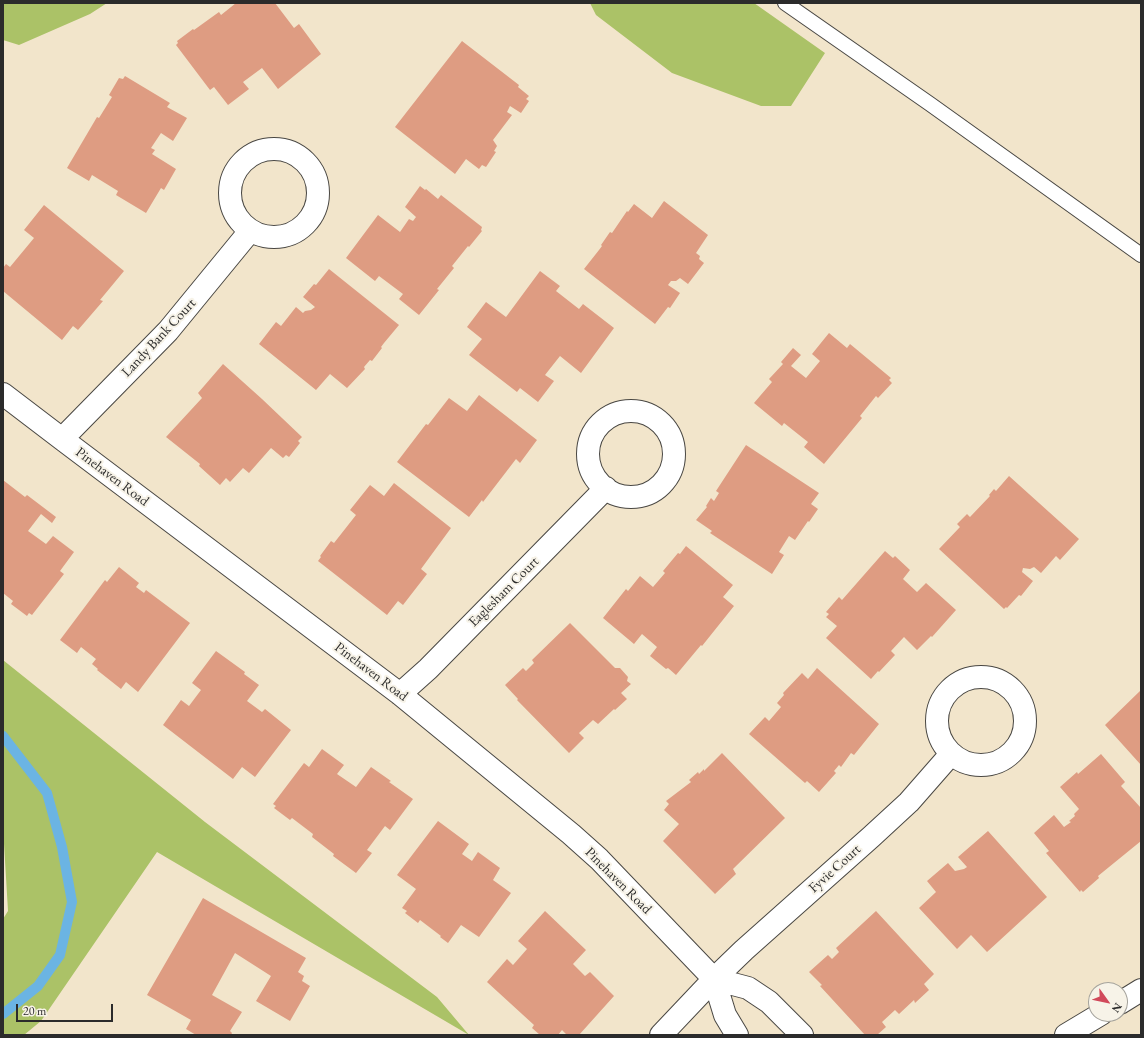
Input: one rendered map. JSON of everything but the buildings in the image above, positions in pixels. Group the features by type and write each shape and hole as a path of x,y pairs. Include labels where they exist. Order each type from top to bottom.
{"street":[{"path":"275,148 289,151 302,158 309,166 316,179 318,200 309,220 299,230 285,237 264,237 250,231 234,215 229,196 230,182 237,168 254,153 275,148"},
{"name":"Landy Bank Court","path":"62,439 168,331 250,231"},
{"name":"Pinehaven Road","path":"3,394 400,694 571,834 599,859 714,979 725,1015 737,1035"},
{"name":"Eaglesham Court","path":"400,694 428,669 606,488"},
{"path":"976,676 991,677 1009,686 1021,701 1025,723 1018,745 1012,753 999,762 975,765 964,762 951,754 939,738 936,719 939,704 947,691 962,680 976,676"},
{"name":"Fyvie Court","path":"661,1035 714,979 744,950 909,802 951,754"},
{"path":"714,979 748,988 769,1002 802,1035"},
{"path":"1128,998 1141,990"},
{"path":"1066,1035 1088,1022"}],"lane":[{"path":"785,3 1141,255"}],"green space":[{"path":"3,3 107,3 90,14 19,45 3,40"},
{"path":"590,3 754,3 825,53 791,106 761,106 672,73 596,15"},
{"path":"3,660 205,822 437,997 469,1035 157,852 41,1021 24,1035 3,1035 3,919 8,911 3,827"}],"waterway":[{"path":"3,736 47,793 62,847 72,902 60,955 38,986 3,1014"}]}
